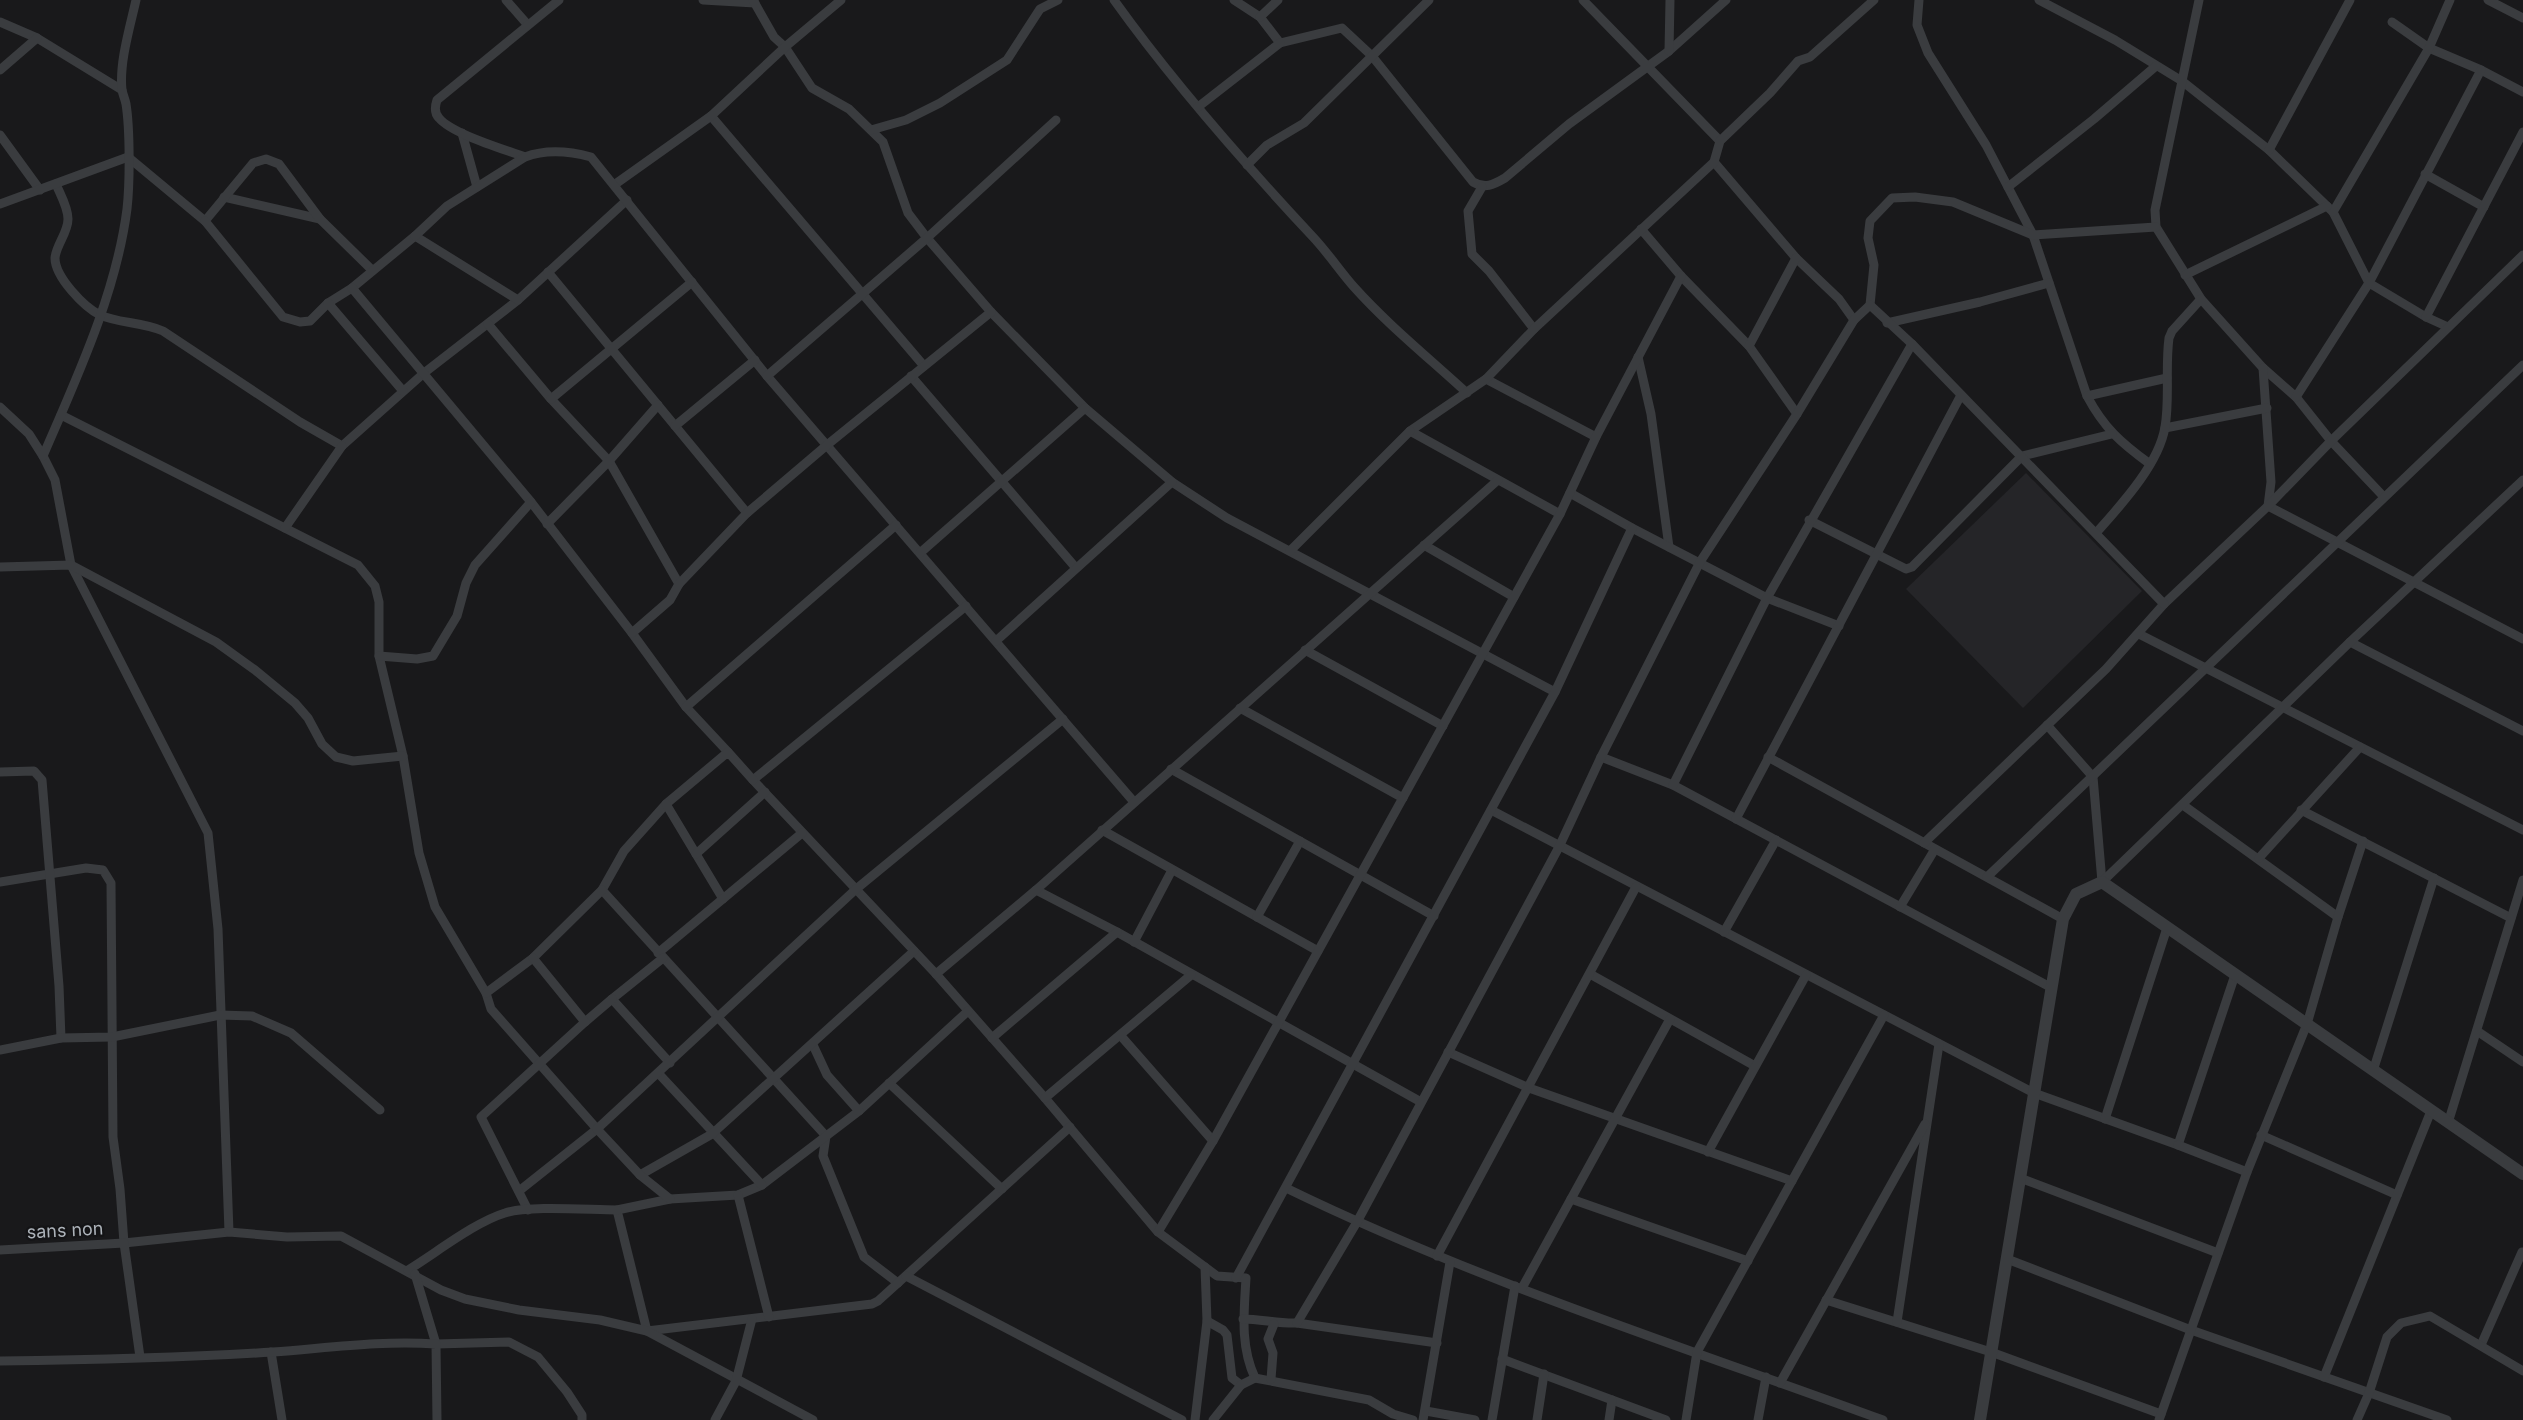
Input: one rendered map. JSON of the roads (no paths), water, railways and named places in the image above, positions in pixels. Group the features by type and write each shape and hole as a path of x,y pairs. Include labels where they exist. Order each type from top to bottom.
{"street":[{"path":"43,456 100,315 123,235 127,207 128,157 126,103 122,90 125,45 136,0"},
{"path":"506,0 527,24"},
{"path":"525,157 462,133 438,118 435,109 436,100 559,0"},
{"path":"703,0 754,1 774,37 785,47 812,88 849,109 883,142 908,213 991,312 1085,408 1172,482 1227,518 1371,592 1555,692"},
{"path":"614,185 711,116 785,47 841,0"},
{"path":"872,130 906,120 940,103 1007,60 1040,9 1058,0"},
{"path":"1114,0 1161,64 1247,165 1381,315 1467,393"},
{"path":"1234,0 1260,17 1280,43"},
{"path":"1260,17 1278,0"},
{"path":"1247,165 1267,145 1304,123 1429,0"},
{"path":"1669,51 1670,0"},
{"path":"1198,107 1280,43 1342,28 1372,56 1473,182 1482,187 1495,184 1505,178 1569,124 1669,51 1726,0"},
{"path":"1290,551 1410,431 1486,379 1534,329 1714,162 1720,141 1770,93 1798,61 1810,57 1874,0"},
{"path":"1918,0 1917,25 1928,53 1986,145 2033,235 2087,396 2098,416 2112,434 2150,464"},
{"path":"2039,0 2115,40 2182,81 2269,150 2330,209 2369,283 2426,317 2448,327"},
{"path":"2199,0 2156,210 2156,227 2201,299 2263,368 2296,397 2331,441 2384,498"},
{"path":"2269,150 2350,0"},
{"path":"2185,275 2330,209 2429,48 2450,0"},
{"path":"2488,0 2523,18"},
{"path":"1586,1 1647,68 1720,141"},
{"path":"0,22 37,38 122,90"},
{"path":"2392,22 2429,48 2481,70 2523,92"},
{"path":"0,70 37,38"},
{"path":"2008,187 2156,66"},
{"path":"2296,397 2369,283 2481,70"},
{"path":"711,116 924,366"},
{"path":"767,375 927,238 1056,120"},
{"path":"2426,317 2523,132"},
{"path":"462,133 477,187"},
{"path":"0,135 40,190"},
{"path":"128,157 205,221 283,317 300,322 310,321 328,303 352,288 415,236 447,206 525,157 538,152 575,153 591,157 767,375 1134,802"},
{"path":"0,204 128,157"},
{"path":"205,221 253,164 266,159 279,164 320,219 372,270"},
{"path":"1714,162 1796,258 1839,299 1854,320"},
{"path":"2425,174 2484,207"},
{"path":"56,184 68,218 64,237 55,257 58,272 72,292 100,315 144,324 163,331 300,422 342,446"},
{"path":"1482,187 1468,211 1472,254 1489,271 1534,329"},
{"path":"224,197 320,219"},
{"path":"1297,1323 1357,1222 1559,847 1601,757 1700,562 1797,414 1854,320 1870,305 1874,265 1869,238 1870,221 1892,198 1915,197 1953,202 2033,235 2156,227"},
{"path":"285,528 342,446 424,373 518,300 627,200"},
{"path":"1641,229 1681,276 1749,345 1797,414"},
{"path":"415,236 518,300"},
{"path":"1924,843 2139,634 2164,604 2268,506 2331,441 2523,255"},
{"path":"1749,345 1796,258"},
{"path":"548,272 747,513"},
{"path":"1158,1232 1213,1141 1560,514 1596,437 1681,276"},
{"path":"551,399 692,282"},
{"path":"1887,323 1980,302 2049,283"},
{"path":"352,288 531,502 686,707 936,974 1158,1232 1217,1276 1246,1278 1243,1319 1246,1352 1255,1378"},
{"path":"2097,532 2122,504 2150,464 2166,428 2169,338 2172,331 2201,299"},
{"path":"328,303 403,391"},
{"path":"1870,305 1912,344 2097,532 2164,604"},
{"path":"632,633 670,600 679,584 747,513 910,376 991,312"},
{"path":"488,324 551,399 609,461 679,584"},
{"path":"1673,785 1809,520 1912,344"},
{"path":"1638,357 1651,414 1669,547"},
{"path":"675,426 755,360"},
{"path":"1987,877 2523,365"},
{"path":"2263,368 2271,482 2268,506"},
{"path":"910,376 1076,568"},
{"path":"2087,396 2167,378"},
{"path":"1486,379 1596,437"},
{"path":"1736,819 1961,394"},
{"path":"547,524 609,461 658,405"},
{"path":"0,407 29,434 55,480 71,565 208,833 218,929 229,1232"},
{"path":"920,553 1085,408"},
{"path":"2166,428 2267,408"},
{"path":"61,415 358,565 375,586 379,602 379,656 403,756 419,853 435,907 486,993 493,1011 640,1175 670,1199"},
{"path":"1410,431 1560,514"},
{"path":"1809,520 1901,567 1912,567 2022,456 2112,434"},
{"path":"936,974 1036,890 1498,480"},
{"path":"1980,1420 2063,919 2076,894 2102,882 2350,642 2523,480"},
{"path":"996,641 1172,482"},
{"path":"1570,493 1767,598 1839,626"},
{"path":"379,656 417,659 432,656 457,616 466,583 476,565 531,502"},
{"path":"2268,506 2523,639"},
{"path":"686,707 896,525"},
{"path":"1236,1278 1555,692 1632,528"},
{"path":"1424,545 1514,597"},
{"path":"0,567 71,565 216,642 255,670 295,703 308,718 322,744 336,757 353,760 403,756"},
{"path":"753,780 966,606"},
{"path":"2139,634 2523,830"},
{"path":"2350,642 2523,731"},
{"path":"1305,650 1443,726"},
{"path":"1240,708 1403,798"},
{"path":"519,1191 597,1129 659,1074 855,890 1063,719"},
{"path":"2047,725 2093,777 2102,882 2523,1174"},
{"path":"2259,858 2360,747"},
{"path":"486,993 534,958 602,890 624,852 666,804 728,752"},
{"path":"1601,757 1673,785 2052,988"},
{"path":"1768,757 2063,919"},
{"path":"1171,769 1434,916"},
{"path":"0,772 34,771 42,780 59,986 61,1038"},
{"path":"696,854 765,792"},
{"path":"666,804 723,899"},
{"path":"2183,805 2259,858 2337,917"},
{"path":"1491,810 2034,1093 2247,1172"},
{"path":"2301,810 2511,918"},
{"path":"1102,830 1318,951"},
{"path":"528,1210 481,1116 723,899 802,833"},
{"path":"1724,932 1776,840"},
{"path":"1257,917 1300,841"},
{"path":"1827,1300 1991,1352 2160,1417 2247,1172 2307,1024 2337,917 2363,841"},
{"path":"1900,907 1935,849"},
{"path":"0,882 86,868 103,870 111,883 113,1137 124,1243 229,1232 286,1237 341,1236 412,1272 441,1290 465,1299 519,1310 600,1320 646,1330 813,1420"},
{"path":"1134,942 1172,870"},
{"path":"2373,1071 2434,878"},
{"path":"2448,1123 2523,880"},
{"path":"1437,1256 1636,887"},
{"path":"602,890 826,1136"},
{"path":"1036,890 1117,932 1421,1102"},
{"path":"2105,1119 2167,928"},
{"path":"992,1038 1117,932"},
{"path":"640,1175 712,1134 813,1045 914,951"},
{"path":"534,958 585,1022"},
{"path":"1590,974 1755,1066"},
{"path":"1045,1098 1191,975"},
{"path":"1708,1152 1806,975"},
{"path":"2178,1145 2235,975"},
{"path":"612,999 670,1064"},
{"path":"412,1272 478,1226 505,1212 617,1210 670,1199 738,1195 762,1185 858,1111 968,1011"},
{"path":"0,1050 61,1038 112,1037 220,1015 252,1016 291,1033 380,1110"},
{"path":"1686,1420 1697,1352 1884,1015"},
{"path":"1492,1420 1502,1359 1518,1287 1571,1198 1670,1019"},
{"path":"2477,1031 2523,1062"},
{"path":"1121,1036 1213,1141"},
{"path":"1897,1322 1925,1124 1939,1044"},
{"path":"813,1045 827,1075 858,1111"},
{"path":"1448,1052 1529,1088 1792,1182"},
{"path":"659,1074 712,1134 762,1185"},
{"path":"889,1083 1002,1189"},
{"path":"2324,1377 2431,1111"},
{"path":"1780,1383 1925,1124"},
{"path":"646,1330 872,1304 1070,1127"},
{"path":"2261,1135 2397,1195"},
{"path":"826,1136 823,1156 864,1257 898,1283"},
{"path":"2020,1178 2218,1252"},
{"path":"1286,1188 1450,1262 1883,1420"},
{"path":"738,1195 770,1317"},
{"path":"1571,1198 1748,1261"},
{"path":"617,1210 646,1330"},
{"name":"sans non","path":"0,1250 124,1243 140,1357"},
{"path":"2481,1345 2522,1252"},
{"path":"2007,1259 2191,1330 2447,1420"},
{"path":"1450,1262 1424,1416 1475,1420"},
{"path":"1195,1420 1208,1321 1205,1267"},
{"path":"412,1272 436,1344 437,1420"},
{"path":"906,1276 1182,1420"},
{"path":"2357,1420 2369,1393 2387,1337 2401,1323 2430,1316 2523,1371"},
{"path":"714,1420 736,1380 752,1319"},
{"path":"1243,1319 1256,1319 1274,1324 1297,1323 1437,1343"},
{"path":"1208,1321 1227,1335 1232,1377 1241,1385"},
{"path":"1271,1379 1273,1353 1268,1339 1274,1324"},
{"path":"0,1360 98,1360 271,1352 403,1342 436,1344 509,1342 538,1357 567,1392 582,1415 582,1420"},
{"path":"271,1352 282,1420"},
{"path":"1502,1359 1666,1420"},
{"path":"1537,1420 1544,1374"},
{"path":"1758,1420 1766,1377"},
{"path":"1213,1420 1241,1385 1255,1378 1271,1379 1369,1400 1393,1414 1413,1420"},
{"path":"1609,1420 1612,1400"},
{"path":"1158,1420 1163,1410"}]}
